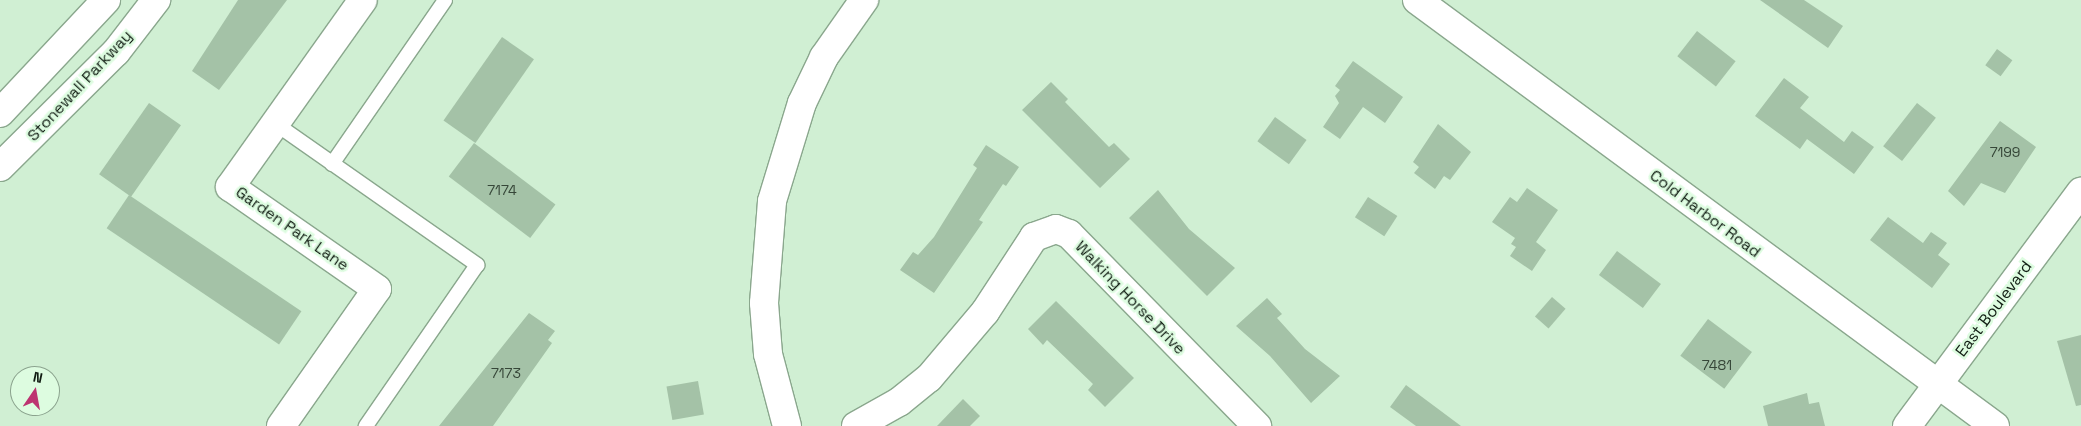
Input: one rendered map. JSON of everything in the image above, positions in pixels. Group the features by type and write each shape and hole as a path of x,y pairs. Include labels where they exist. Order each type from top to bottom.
{"street":[{"path":"0,113 106,0"},
{"name":"Stonewall Parkway","path":"0,167 116,52 156,0"},
{"name":"Garden Park Lane","path":"281,426 377,289 230,187 363,0"},
{"path":"787,426 768,354 764,303 772,201 802,103 824,57 864,0"},
{"name":"Cold Harbor Road","path":"1417,0 1936,386 1995,426"},
{"name":"East Boulevard","path":"1907,426 2081,192"},
{"name":"Walking Horse Drive","path":"862,425 900,402 945,362 1034,237 1056,228 1069,234 1257,426"}],"lane":[{"path":"332,164 445,0"},
{"path":"276,124 478,264 366,426"}],"building":[{"path":"238,0 287,0 219,90 192,71"},
{"path":"1760,0 1804,0 1843,26 1828,48"},
{"path":"1697,31 1736,61 1716,86 1677,56"},
{"path":"502,37 534,59 475,143 443,121"},
{"path":"1997,49 2012,60 2001,76 1985,65"},
{"path":"1353,61 1403,97 1385,123 1363,107 1340,139 1323,127 1339,103 1335,96 1340,90 1335,86"},
{"path":"1784,78 1809,97 1800,108 1844,142 1852,131 1874,147 1854,174 1807,139 1800,149 1755,116"},
{"path":"1051,82 1068,99 1065,102 1109,147 1114,143 1130,159 1100,188 1022,110"},
{"path":"149,103 181,125 131,197 99,174"},
{"path":"1917,103 1936,118 1902,161 1883,146"},
{"path":"1275,117 1307,140 1289,164 1257,141"},
{"path":"2000,121 2036,147 2005,193 1981,183 1964,206 1948,191"},
{"path":"1438,124 1471,152 1450,180 1444,176 1435,189 1414,173 1419,167 1413,162"},
{"path":"474,143 555,204 530,238 449,177"},
{"path":"986,145 1019,167 1006,186 1003,184 979,220 983,222 934,293 900,270 913,252 918,255 934,237 977,168 973,165"},
{"path":"1527,188 1558,210 1536,242 1546,250 1532,271 1510,256 1516,247 1511,244 1515,238 1492,222 1510,197 1517,202"},
{"path":"1158,190 1189,229 1235,268 1207,296 1129,218"},
{"path":"129,195 301,311 279,344 107,228"},
{"path":"1368,197 1397,216 1384,236 1355,217"},
{"path":"1888,217 1923,243 1931,232 1947,243 1938,255 1950,264 1932,288 1870,240"},
{"path":"1617,251 1661,284 1643,308 1599,275"},
{"path":"1552,297 1566,309 1549,328 1535,317"},
{"path":"1267,298 1282,314 1277,318 1305,349 1340,376 1311,403 1270,356 1236,326"},
{"path":"1056,301 1134,378 1105,407 1088,390 1093,384 1047,340 1043,345 1028,329"},
{"path":"529,313 555,331 548,340 552,343 493,426 439,426"},
{"path":"1708,319 1752,352 1724,389 1680,356"},
{"path":"2081,335 2081,405 2076,406 2057,341"},
{"path":"698,381 704,414 672,420 666,387"},
{"path":"1406,385 1461,426 1416,426 1390,407"},
{"path":"1807,393 1809,404 1819,402 1825,426 1768,426 1763,406"},
{"path":"963,399 980,416 970,426 937,426"}]}
